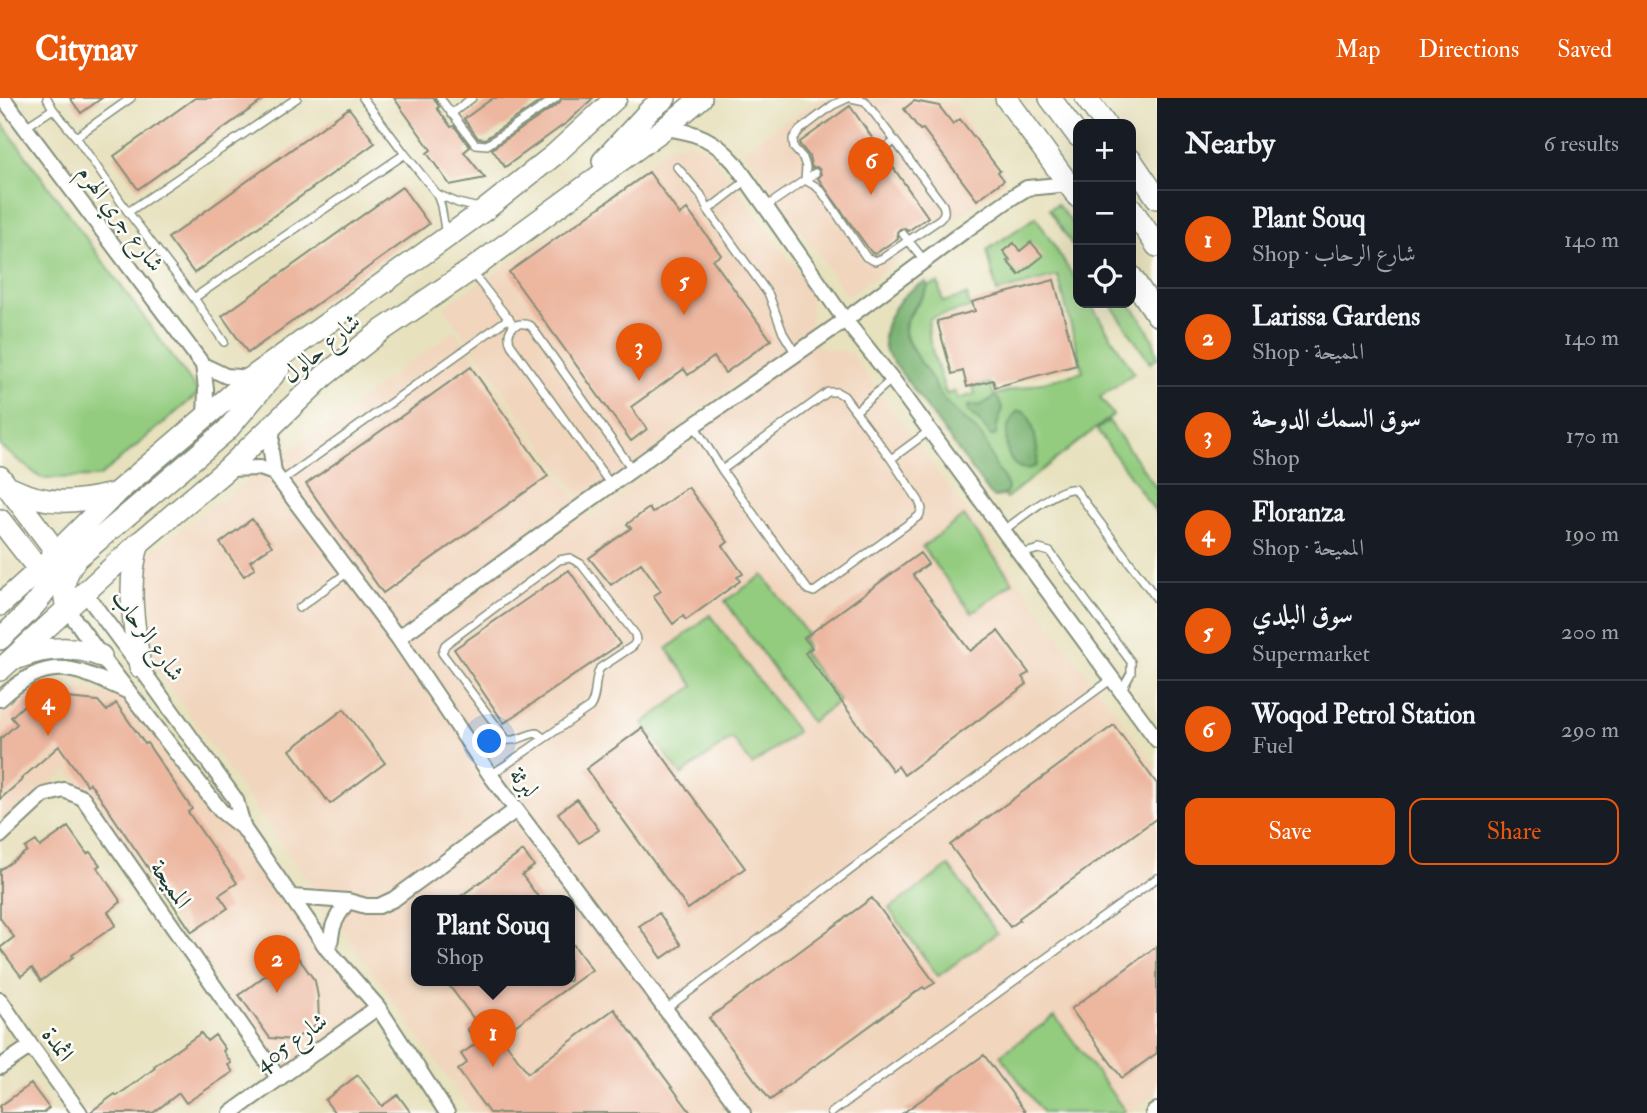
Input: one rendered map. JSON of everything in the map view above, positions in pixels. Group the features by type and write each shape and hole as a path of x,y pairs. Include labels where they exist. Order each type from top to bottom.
{"main road":[{"name":"شارع حالول","path":"0,605 44,577 63,560 116,494 251,378 486,209 554,155 616,98"},
{"path":"568,198 651,109 665,98"},
{"name":"شارع حالول","path":"1,669 139,542 227,469 324,376 381,331 471,270 665,128 701,98"},
{"path":"1006,98 1073,189"},
{"path":"1050,98 1073,129"},
{"path":"1086,98 1101,119"},
{"path":"1136,167 1157,198"},
{"path":"1136,215 1157,246"},
{"path":"1136,284 1157,315"},
{"path":"67,609 63,560 97,540 227,430 300,342"},
{"path":"4,482 38,499 58,502 76,502 116,494"},
{"name":"شارع الرحاب","path":"4,482 85,593"},
{"name":"شارع الرحاب","path":"0,520 67,609"},
{"path":"139,542 133,584 140,667"},
{"path":"0,639 36,603 44,577"},
{"path":"1,669 17,659 44,650 75,649 101,656"}],"street":[{"name":"شارع جري الهرم","path":"3,98 203,365"},
{"path":"665,128 691,132 725,151 767,206 845,320 1157,740"},
{"path":"398,638 845,320 1014,196 1027,188 1073,190"},
{"path":"203,365 226,376 251,378"},
{"path":"203,365 205,418"},
{"path":"273,425 271,441 277,477"},
{"path":"227,469 260,468 277,477"},
{"name":"لبرثة","path":"277,477 398,638 491,776 743,1113"},
{"name":"شارع الرحاب","path":"85,593 236,800 244,829"},
{"name":"شارع الرحاب","path":"67,609 221,811 244,829 328,950 377,1007 447,1113"},
{"path":"0,699 37,673 62,669 83,672 131,693"},
{"name":"المميحة","path":"0,836 44,795 64,790 83,798 279,1079"},
{"path":"292,897 379,906 394,899 516,810"},
{"path":"328,950 339,912 348,901"},
{"name":"اثمدة","path":"0,1000 80,1113"},
{"name":"شارع 405","path":"231,1113 377,1007"},
{"path":"0,1067 31,1046"}],"lane":[{"path":"47,98 52,110 76,137 224,342"},
{"path":"76,137 131,98"},
{"path":"128,212 297,98"},
{"path":"363,98 437,194 446,238"},
{"path":"440,98 475,144 487,145 556,98"},
{"path":"451,114 472,98"},
{"path":"858,98 865,101 943,205 944,214 908,242 875,261 866,257 822,192 805,180 806,167 794,148 795,134 840,101 858,98"},
{"path":"24,128 52,110"},
{"path":"881,150 895,141"},
{"path":"194,298 405,154"},
{"path":"677,167 701,195 708,210 769,295 783,333 796,354"},
{"path":"767,206 815,173"},
{"path":"708,210 747,180"},
{"path":"437,194 458,203 486,209"},
{"path":"903,234 924,260"},
{"path":"471,270 514,325"},
{"path":"277,477 509,318"},
{"path":"611,485 511,345 509,332 514,325 523,323 531,326 632,470"},
{"path":"856,411 892,380"},
{"path":"694,425 722,470 808,590 814,592 919,516 922,509 891,459 856,411 844,396 836,392 828,392 722,470"},
{"path":"891,459 929,431"},
{"path":"1003,531 1058,493 1068,488 1075,489 1157,599"},
{"path":"666,1009 889,841 1131,673 1131,662 1050,552 1039,549 1020,555"},
{"path":"491,776 593,704 600,668 634,646 635,634 581,564 570,558 551,565 445,645 442,653 507,740 518,740 537,733 544,738"},
{"path":"299,608 348,572"},
{"path":"831,1113 1157,878"}],"shaded area":[{"path":"821,98 920,98 955,104 1008,180 848,296 743,149"},
{"path":"690,142 707,149 811,289 810,333 678,424 690,441 591,513 444,307 582,215 671,145"},
{"path":"455,330 590,519 693,442 681,425 810,336 821,348 850,353 1157,769 1157,1093 1128,1113 473,1113 149,658 143,557"},
{"path":"28,686 82,689 133,701 370,1007 281,1072 68,769 0,830 0,711"}],"green space":[{"path":"0,120 199,393 99,477 41,478 0,446"},
{"path":"1057,204 1073,225 1073,246 1049,209"},
{"path":"1036,217 1073,276 1073,308 1093,308 1134,373 1100,397 1113,415 1006,498 927,391 936,388 905,333 908,319 928,286 938,283 943,302 967,295 970,308 930,318 928,325 931,345 946,394 955,392 958,399 975,394 973,387 990,383 994,395 1083,372 1058,276 997,292 987,250"},
{"path":"926,282 928,286 925,292 906,321 905,334 942,397 984,440 1007,485 1008,490 1001,496 993,497 990,494 886,352 885,331 893,310 908,293"},
{"path":"1113,308 1133,308 1143,322 1156,351 1157,358 1150,363"},
{"path":"995,397 1002,408 996,435 991,436 968,411 968,406 981,405"},
{"path":"1018,411 1025,412 1028,416 1037,446 1036,466 1025,469 1011,460 1007,450 1008,429"},
{"path":"1109,421 1157,489 1157,514 1097,430"},
{"path":"964,516 1013,582 972,613 922,547"},
{"path":"763,575 807,634 802,638 807,647 802,651 839,701 811,722 725,601"},
{"path":"710,615 797,732 752,765 732,738 681,775 643,723 694,686 667,649"},
{"path":"949,866 997,933 938,976 889,909"},
{"path":"1055,1016 1125,1111 1043,1113 1000,1055"}],"building":[{"path":"70,98 102,98 81,113"},
{"path":"195,98 266,98 138,189 114,156"},
{"path":"394,98 434,98 439,107 437,108 470,147 464,152 485,178 450,185 427,153 431,150"},
{"path":"493,98 545,98 485,139 478,138 464,119"},
{"path":"562,98 593,98 569,121 505,167 492,149 559,103"},
{"path":"914,101 939,106 953,124 960,119 1004,180 977,200 923,129 920,130 904,109"},
{"path":"850,106 878,146 876,155 885,156 928,217 908,231 905,228 900,229 897,232 898,238 875,254 818,178 821,175 820,170 817,167 812,168 809,156 800,145 800,142"},
{"path":"349,108 375,143 194,273 168,238"},
{"path":"649,172 680,215 687,209 721,255 713,260 771,340 725,373 714,357 688,375 684,369 631,407 647,429 631,441 509,272"},
{"path":"402,187 429,224 248,353 222,316"},
{"path":"1031,242 1043,256 1019,275 1007,261 1010,260 1003,251 1014,243 1020,251"},
{"path":"1054,280 1077,365 995,387 993,380 967,387 963,371 952,374 937,321 975,311 972,302"},
{"path":"471,367 548,476 383,593 306,484"},
{"path":"688,487 728,542 723,546 743,574 737,577 740,581 686,620 683,616 673,624 653,596 661,591 641,563 611,585 589,558 631,528 627,524 649,508 652,513"},
{"path":"252,519 272,546 250,561 255,568 244,576 220,543"},
{"path":"920,553 928,564 913,575 970,651 998,631 1029,673 1022,677 1027,684 904,775 898,766 893,771 805,653 812,648 804,638"},
{"path":"569,570 620,644 504,723 454,649"},
{"path":"35,695 98,701 107,711 116,703 192,809 188,812 237,883 219,895 228,908 192,932 90,783 87,785 59,746 0,799 0,739 17,724 11,717"},
{"path":"344,709 385,763 330,804 290,750"},
{"path":"1114,725 1157,784 1157,818 1010,927 950,845"},
{"path":"642,728 745,868 688,909 586,769"},
{"path":"577,799 599,830 579,843 558,813"},
{"path":"68,827 87,854 90,852 100,865 97,867 121,902 108,912 116,925 72,955 73,957 41,981 32,968 21,976 0,948 14,937 0,918 0,870 27,851 25,848 36,841 40,847"},
{"path":"523,851 534,866 522,875 537,895 462,895"},
{"path":"872,898 935,983 925,989 923,987 770,1100 709,1018"},
{"path":"659,913 681,945 662,958 639,926"},
{"path":"284,938 315,981 318,997 319,1022 294,1040 270,1038 239,995 270,972 259,956"},
{"path":"1157,946 1157,1053 1122,1078 1071,1009"},
{"path":"575,947 592,970 575,982"},
{"path":"450,986 570,986 501,1036 528,1073 614,1009 691,1113 489,1113 458,1070 467,1063 461,1054 477,1043 467,1029 476,1022"},
{"path":"201,1033 207,1041 215,1035 225,1049 223,1051 233,1072 186,1103 179,1093 153,1113 89,1113 115,1094 117,1096"},
{"path":"984,1055 1026,1113 903,1113"},
{"path":"358,1075 382,1106 398,1095 411,1113 335,1113 325,1100"},
{"path":"31,1084 49,1108 43,1113 0,1113 0,1106"}],"place":[{"name":"Woqod Petrol Station","path":"871,195"},
{"name":"سوق البلدي","path":"684,315"},
{"name":"سوق السمك الدوحة","path":"639,381"},
{"name":"Floranza","path":"48,736"},
{"name":"Larissa Gardens","path":"277,993"},
{"name":"Plant Souq","path":"493,1067"}]}
